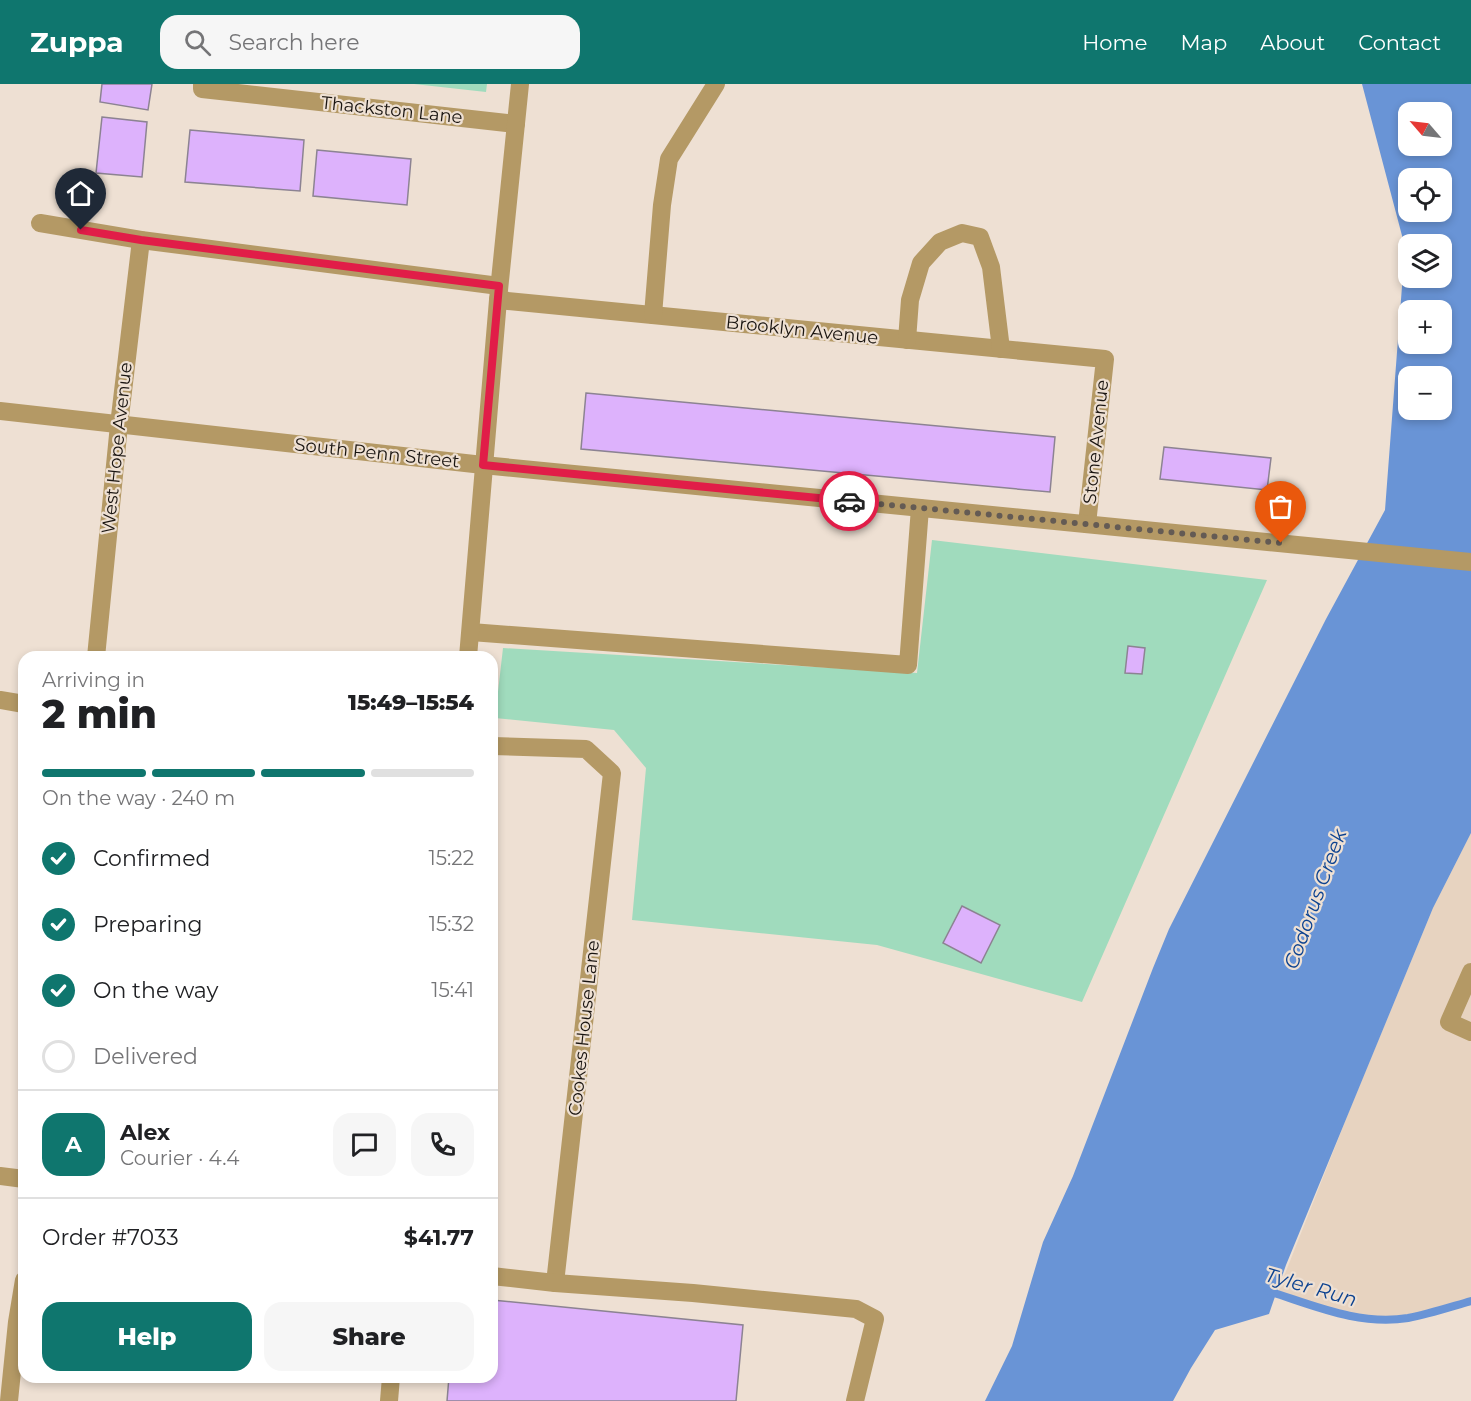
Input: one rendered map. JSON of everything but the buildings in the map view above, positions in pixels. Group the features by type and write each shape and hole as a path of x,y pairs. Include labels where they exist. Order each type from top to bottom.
{"street":[{"name":"Thackston Lane","path":"202,84 201,89 516,124"},
{"path":"469,651 483,465 520,84"},
{"path":"653,315 662,205 669,159 716,84"},
{"name":"Brooklyn Avenue","path":"40,223 141,240 653,315 1105,359"},
{"path":"908,340 910,300 921,263 940,242 962,232 980,237 992,267 1000,349"},
{"name":"West Hope Avenue","path":"97,651 119,425 141,240"},
{"name":"Stone Avenue","path":"1087,524 1105,359"},
{"name":"South Penn Street","path":"0,411 483,465 1471,562"},
{"path":"471,632 908,665 920,508"},
{"path":"0,700 18,703"},
{"name":"Cookes House Lane","path":"498,746 586,749 612,773 555,1284"},
{"path":"1471,972 1449,1022 1471,1032"},
{"path":"0,1176 18,1178"},
{"path":"498,1277 555,1284 693,1293 856,1309 875,1319 855,1401"},
{"path":"9,1401 14,1322 18,1305"},
{"path":"389,1401 390,1383"}],"shaded area":[{"path":"1471,833 1471,1301 1409,1318 1363,1318 1334,1313 1277,1294 1433,908"}],"green space":[{"path":"414,84 487,84 486,92"},
{"path":"932,540 1267,580 1082,1002 877,945 632,920 646,768 614,730 498,718 498,692 503,648 917,673"}],"water":[{"name":"Codorus Creek","path":"1362,84 1471,84 1471,833 1433,908 1286,1265 1269,1314 1215,1330 1173,1401 985,1401 1012,1346 1043,1242 1073,1176 1169,929 1326,619 1385,510 1398,339 1398,354 1452,354 1452,300 1401,300 1402,288 1452,288 1452,234 1402,234 1398,222 1452,222 1452,168 1398,168 1398,220"}],"waterway":[{"name":"Tyler Run","path":"1268,1291 1337,1313 1390,1320 1408,1318 1471,1301"}],"way so far":[{"path":"849,501 1281,543"}],"route":[{"path":"81,230 141,240 499,286 483,465 849,501"}]}
